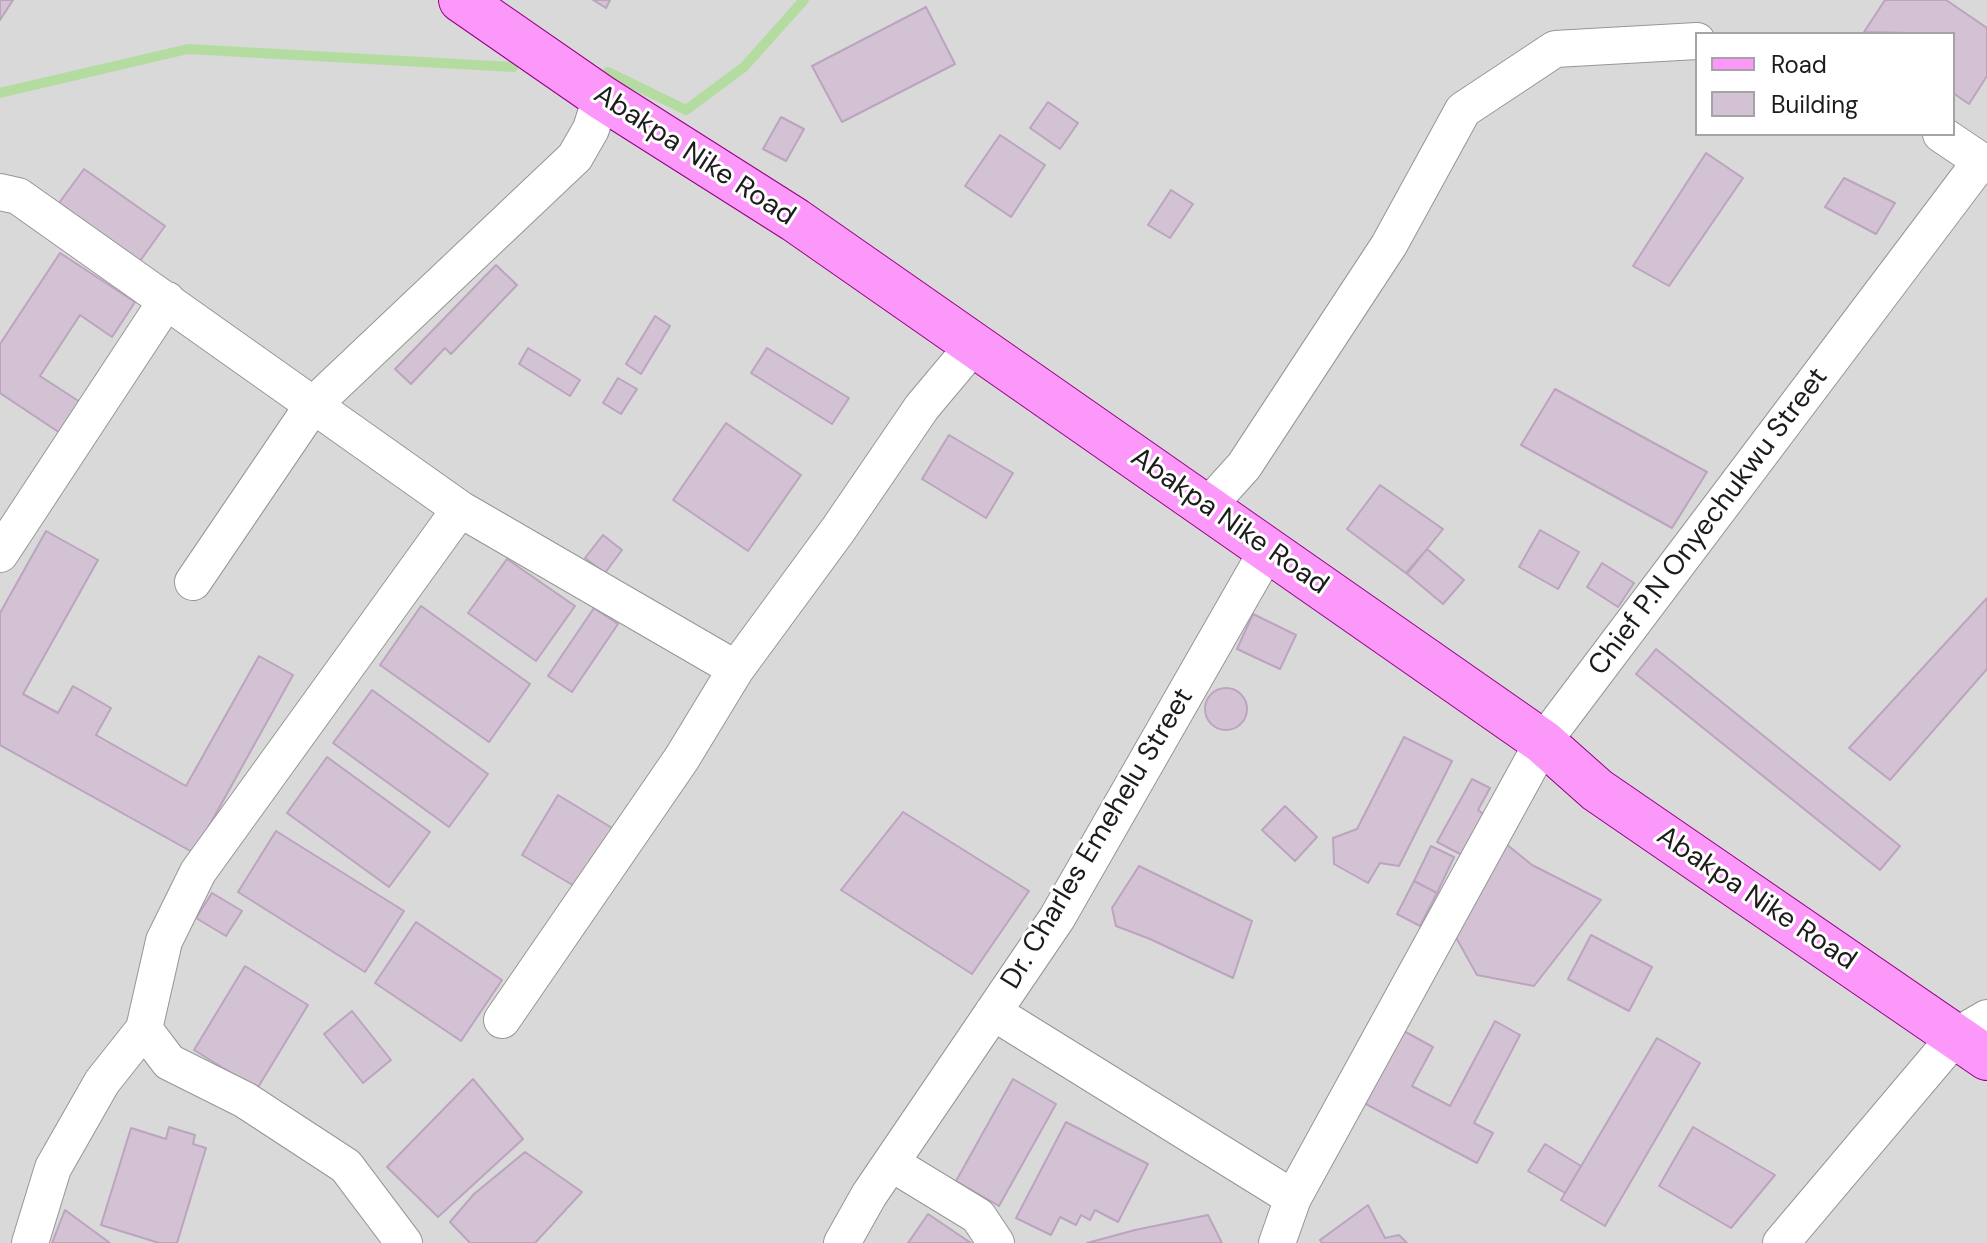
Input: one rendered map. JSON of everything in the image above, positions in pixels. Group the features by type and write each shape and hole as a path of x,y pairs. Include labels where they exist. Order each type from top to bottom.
{"main road":[{"name":"Abakpa Nike Road","path":"461,0 601,97 795,220 1543,742 1597,790 1977,1037"}],"street":[{"path":"1207,507 1244,466 1389,245 1463,110 1555,49 1695,41"},
{"path":"193,582 313,405 575,157 591,129 601,97"},
{"name":"Chief P.N Onyechukwu Street","path":"1277,1243 1293,1198 1543,742 1981,161 1944,136"},
{"path":"0,192 18,196 460,509 736,669"},
{"path":"0,554 167,300"},
{"path":"502,1020 682,758 736,669 838,530 922,407 974,345"},
{"path":"30,1243 53,1168 102,1082 144,1029 164,941 198,872 460,509"},
{"name":"Dr. Charles Emehelu Street","path":"842,1243 891,1163 1057,918 1267,551"},
{"path":"993,1012 1293,1198"},
{"path":"144,1029 169,1062 245,1100 346,1166 404,1243"},
{"path":"1781,1243 1977,1037"},
{"path":"891,1163 978,1216 996,1243"}],"shaded area":[{"path":"0,0 1987,0 1987,1243 0,1243"}],"building":[{"path":"0,0 13,0 0,20"},
{"path":"593,0 610,0 606,8"},
{"path":"1885,0 1946,0 1987,28 1987,76 1969,104 1955,94 1955,32 1864,32"},
{"path":"926,7 955,64 842,122 812,66"},
{"path":"1048,102 1078,123 1060,149 1030,128"},
{"path":"781,117 804,129 786,161 763,149"},
{"path":"1000,135 1045,165 1011,217 965,186"},
{"path":"1706,153 1743,178 1669,286 1633,266"},
{"path":"84,169 165,226 140,261 59,203"},
{"path":"1844,178 1895,203 1876,234 1825,207"},
{"path":"1171,190 1193,204 1170,238 1148,225"},
{"path":"60,253 135,302 112,337 80,315 40,376 80,402 60,433 0,393 0,344"},
{"path":"496,265 517,285 451,354 445,348 411,384 395,369"},
{"path":"655,316 670,326 641,374 626,364"},
{"path":"528,348 580,380 570,396 519,364"},
{"path":"767,348 849,398 832,424 751,373"},
{"path":"618,378 637,389 621,414 603,403"},
{"path":"1555,389 1707,472 1672,528 1521,445"},
{"path":"726,423 801,475 748,551 673,500"},
{"path":"949,435 1013,473 986,518 922,479"},
{"path":"1380,485 1443,529 1407,574 1347,529"},
{"path":"1540,530 1579,552 1558,589 1519,567"},
{"path":"46,531 98,560 23,694 58,713 73,686 111,708 96,735 186,786 259,656 293,675 194,853 0,745 0,613"},
{"path":"603,535 622,550 605,573 585,558"},
{"path":"1427,549 1464,580 1443,604 1406,573"},
{"path":"507,559 575,606 536,661 468,613"},
{"path":"1602,563 1634,583 1618,607 1587,587"},
{"path":"1987,598 1987,669 1890,780 1849,748"},
{"path":"421,606 530,684 489,742 380,665"},
{"path":"594,608 618,624 572,692 548,676"},
{"path":"1253,614 1296,635 1280,669 1237,649"},
{"path":"1656,649 1900,846 1880,870 1636,674"},
{"path":"1226,688 1241,694 1247,709 1241,724 1226,730 1211,724 1205,709 1211,694"},
{"path":"372,690 488,774 449,827 333,743"},
{"path":"1404,737 1452,761 1399,866 1380,863 1368,883 1334,864 1333,838 1357,829"},
{"path":"327,757 430,832 389,887 287,813"},
{"path":"1472,779 1490,788 1478,810 1485,815 1462,855 1437,842"},
{"path":"558,795 617,831 581,890 522,855"},
{"path":"1285,806 1317,837 1295,861 1262,830"},
{"path":"903,812 1029,891 972,974 841,890"},
{"path":"276,831 404,911 365,972 238,892"},
{"path":"1500,839 1532,865 1601,900 1534,986 1477,975 1454,934"},
{"path":"1431,846 1454,857 1437,893 1414,881"},
{"path":"1139,866 1252,921 1233,978 1116,926 1112,908"},
{"path":"1414,881 1437,893 1420,926 1397,914"},
{"path":"212,893 242,911 226,936 196,918"},
{"path":"416,922 502,980 461,1041 375,983"},
{"path":"1591,935 1652,967 1629,1011 1568,979"},
{"path":"245,966 308,1005 257,1089 194,1050"},
{"path":"352,1011 391,1060 363,1083 324,1034"},
{"path":"1495,1021 1520,1035 1474,1123 1493,1133 1477,1163 1364,1103 1402,1030 1433,1047 1412,1086 1450,1106"},
{"path":"1657,1038 1700,1063 1605,1226 1561,1200"},
{"path":"473,1079 523,1139 438,1217 387,1167"},
{"path":"1013,1079 1056,1104 999,1206 956,1181"},
{"path":"1066,1122 1148,1164 1118,1222 1095,1210 1090,1220 1081,1215 1076,1225 1060,1217 1051,1235 1016,1218"},
{"path":"169,1127 195,1135 193,1144 206,1148 177,1243 159,1243 101,1225 131,1128 166,1139"},
{"path":"1693,1127 1775,1175 1731,1228 1659,1186"},
{"path":"1545,1144 1581,1166 1565,1193 1528,1171"},
{"path":"525,1152 582,1192 535,1243 470,1243 450,1222 474,1194"},
{"path":"1368,1205 1385,1238 1399,1235 1407,1243 1322,1243 1320,1240"},
{"path":"65,1210 110,1243 52,1243"},
{"path":"928,1214 971,1243 908,1243"},
{"path":"1208,1215 1222,1243 1087,1243 1135,1230"}],"waterway":[{"path":"608,72 686,110 744,67 804,0"},
{"path":"0,93 188,49 513,67"}]}
